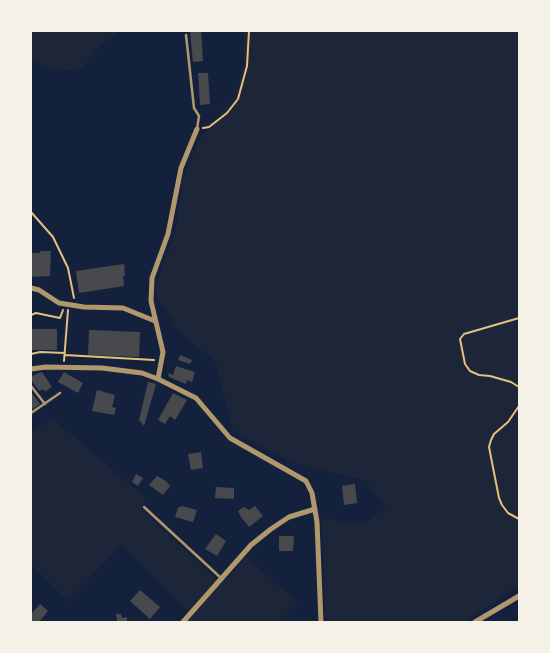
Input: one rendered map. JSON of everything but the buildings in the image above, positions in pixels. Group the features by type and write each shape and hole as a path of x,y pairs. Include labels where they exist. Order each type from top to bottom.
{"street":[{"path":"158,378 163,352 155,321 151,293 152,278 168,234 182,162 197,129"},
{"path":"31,288 39,290 59,303 70,307 122,308 155,321"},
{"path":"31,369 64,367 123,370 158,378 196,398 225,433 237,443 306,481 312,492 318,532 321,622"},
{"path":"183,622 246,549 271,529 295,515 315,509"},
{"path":"475,622 519,596"}],"lane":[{"path":"186,35 194,108 199,116 197,129"},
{"path":"31,386 45,404"},
{"path":"31,413 60,393"},
{"path":"144,507 221,578"}],"path":[{"path":"197,129 209,127 227,113 238,99 247,66 249,31"},
{"path":"31,212 53,237 72,280 64,367"},
{"path":"31,315 36,312 60,318 63,310 70,307"},
{"path":"519,318 464,334 460,340 465,364 470,371 506,381 519,387"},
{"path":"31,354 40,352 162,361"},
{"path":"519,406 508,422 494,434 490,448 499,498 508,512 519,520"}],"shaded area":[{"path":"31,31 120,31 103,43 82,68 58,71 31,61"},
{"path":"244,31 519,31 519,585 465,622 327,622 325,616 322,518 363,525 386,507 364,480 293,463 233,431 216,362 180,332 156,295 156,286 176,229 183,179 199,140 236,96 244,64"},
{"path":"52,418 146,498 141,509 221,584 247,557 298,603 278,622 185,622 191,615 122,544 68,601 31,564 31,432"}]}
